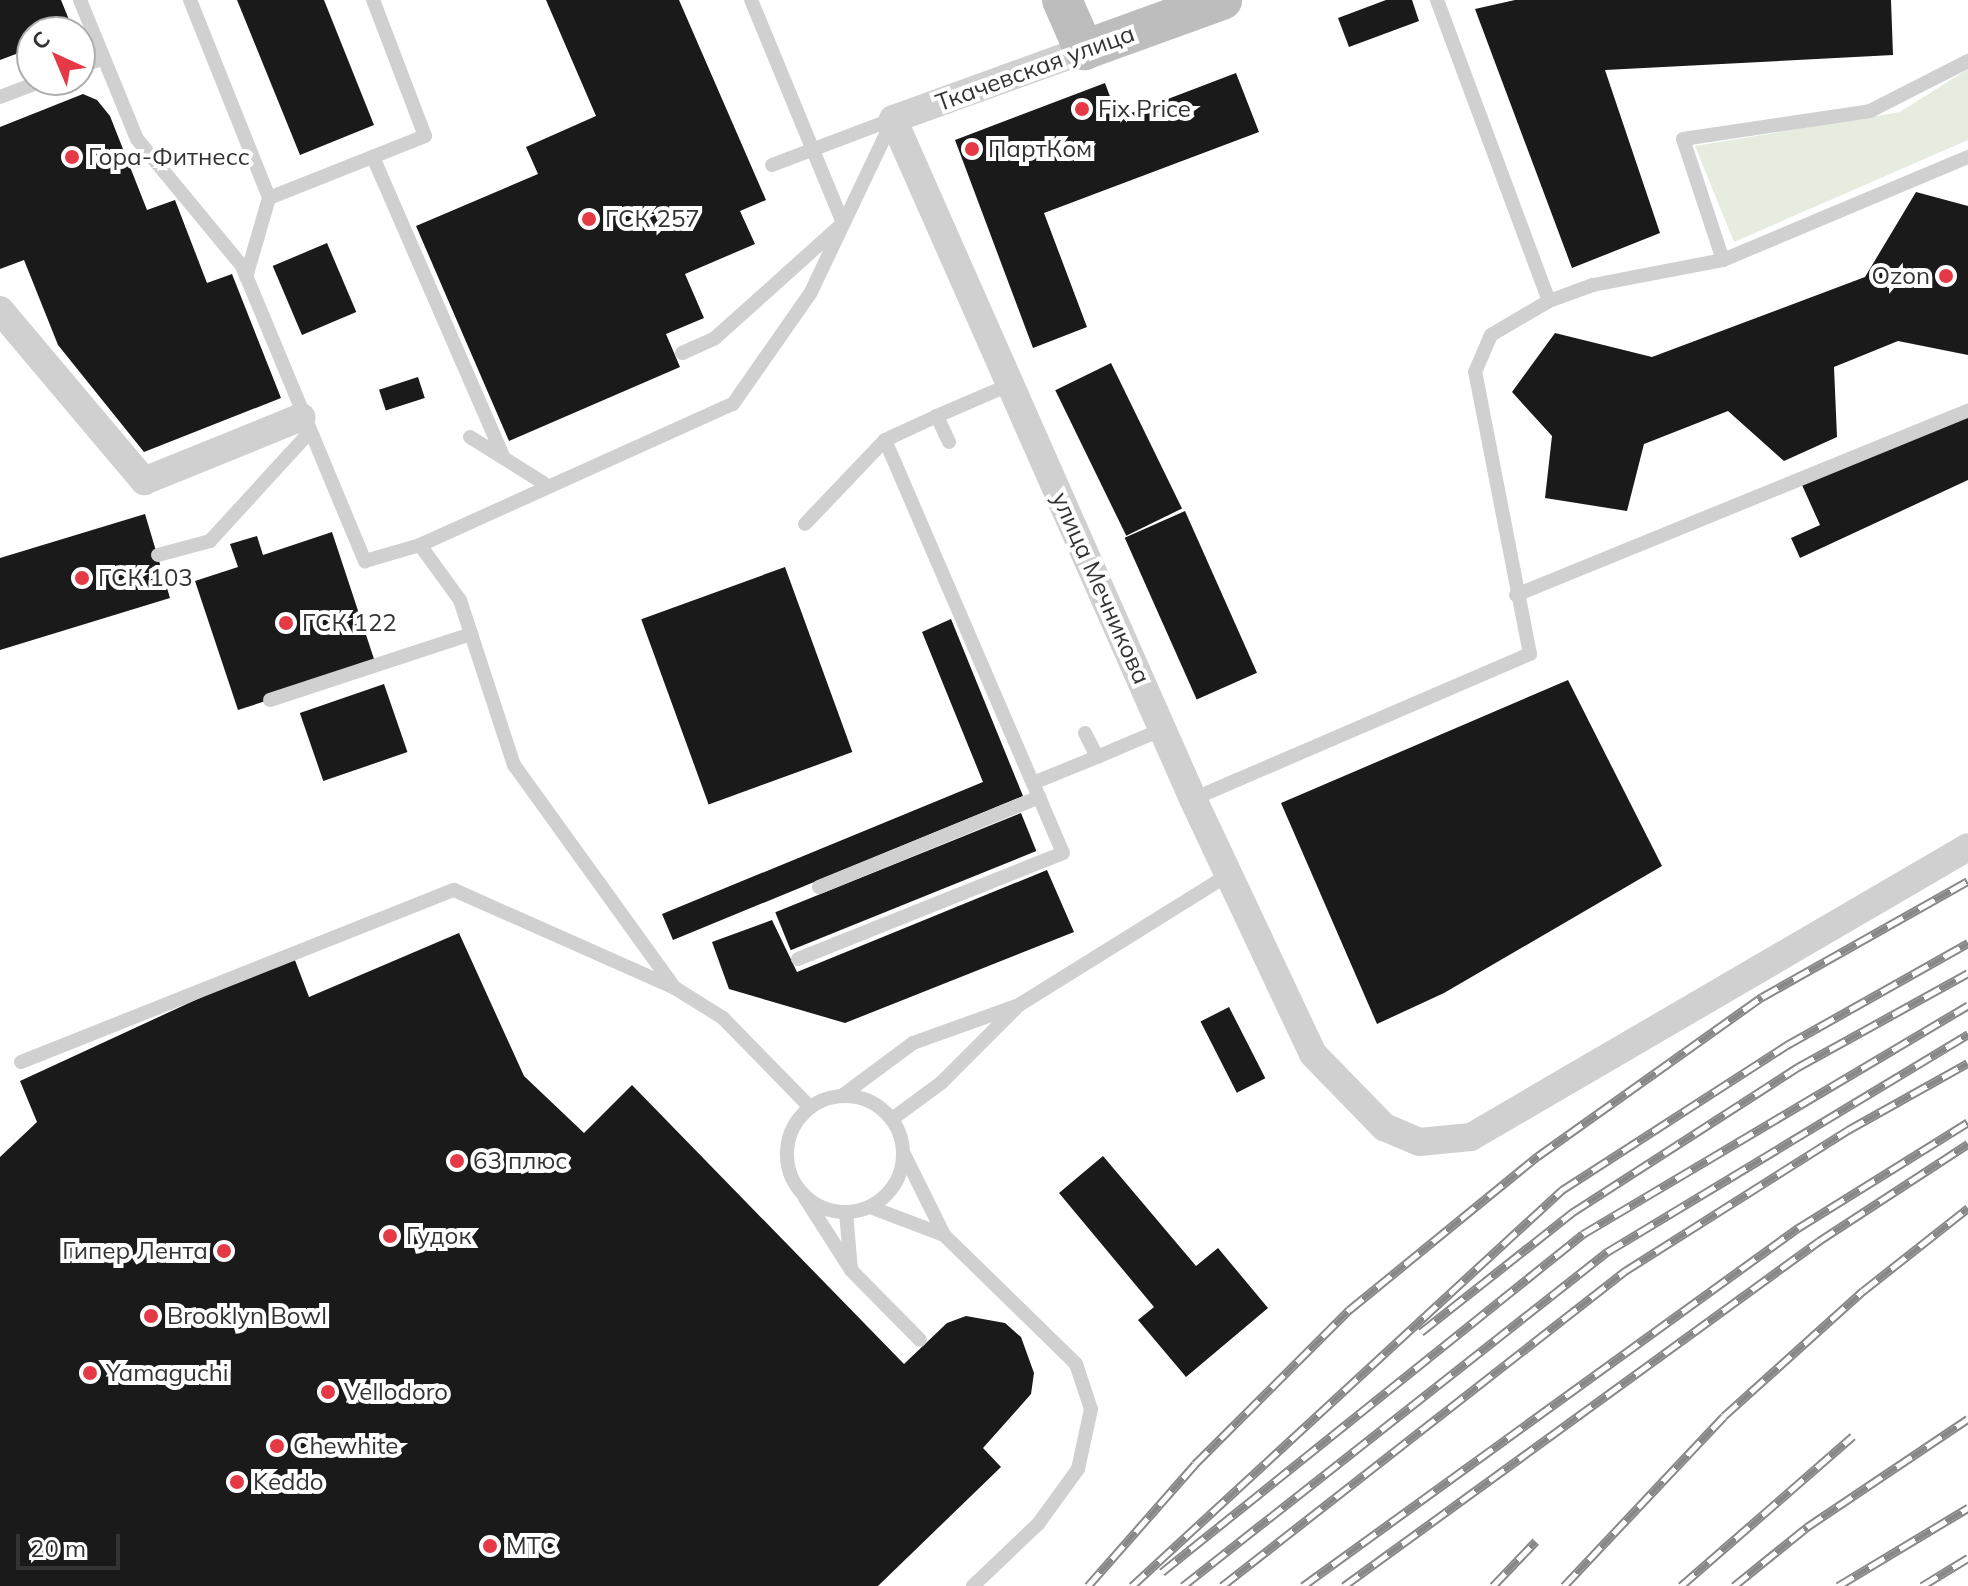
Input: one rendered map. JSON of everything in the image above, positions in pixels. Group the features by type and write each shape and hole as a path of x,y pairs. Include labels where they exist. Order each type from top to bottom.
{"main road":[{"path":"1062,0 1084,50"},
{"name":"Ткачевская улица","path":"1084,50 1222,0"}],"street":[{"name":"Ткачевская улица","path":"893,119 1084,50"},
{"name":"улица Мечникова","path":"893,119 1193,799 1313,1054 1384,1127 1419,1142 1471,1137 1968,847"},
{"path":"0,310 144,481 306,425"}],"lane":[{"path":"80,0 137,139 246,277 365,561 420,545 733,404 811,292 893,119"},
{"path":"190,0 269,198 246,277"},
{"path":"269,198 425,136 373,0"},
{"path":"751,0 843,223"},
{"path":"1437,0 1549,301"},
{"path":"96,61 103,58"},
{"path":"1723,260 1683,139 1870,111 1968,61"},
{"path":"772,165 893,119"},
{"path":"373,157 504,458"},
{"path":"1193,799 1530,654 1516,595 1475,372 1491,335 1549,301 1593,285 1723,260 1968,157"},
{"path":"682,353 715,338 843,223"},
{"path":"805,524 885,440 1011,384"},
{"path":"1516,595 1968,411"},
{"path":"937,416 949,442"},
{"path":"158,555 210,541 306,425"},
{"path":"470,437 548,486"},
{"path":"798,959 1063,853 885,440"},
{"path":"420,545 460,600 514,765 675,988"},
{"path":"270,700 471,634"},
{"path":"1033,783 1163,729"},
{"path":"1085,733 1097,757"},
{"path":"819,887 1039,797"},
{"path":"920,1340 851,1270 800,1191 788,1146 810,1107 843,1095 913,1043 1019,1005 1228,875"},
{"path":"21,1062 454,890 675,988 723,1018 810,1107"},
{"path":"892,1119 941,1083 1019,1005"},
{"path":"843,1095 871,1102 892,1119 904,1154 944,1235 1076,1364 1091,1409 1078,1469 1038,1524 973,1586"},
{"path":"800,1191 825,1209 846,1212 870,1207 894,1186 904,1154"},
{"path":"870,1207 944,1235"},
{"path":"846,1212 851,1270"}],"shaded area":[{"path":"1968,69 1968,140 1734,242 1695,146 1900,112"}],"building":[{"path":"0,0 61,0 68,16 16,16 16,54 0,60"},
{"path":"237,0 324,0 374,125 300,155"},
{"name":"ГСК 257","path":"546,0 679,0 766,200 740,211 755,244 685,274 704,318 666,334 680,367 509,441 416,226 538,174 526,147 596,116"},
{"path":"1386,0 1412,0 1419,21 1349,47 1338,18"},
{"path":"1515,0 1891,0 1893,55 1605,70 1660,233 1572,268 1475,9"},
{"path":"1236,73 1259,132 1044,213 1087,327 1033,348 955,140 1105,83 1118,118"},
{"path":"78,96 97,100 110,116 147,210 175,200 207,283 232,274 281,398 144,452 58,345 24,260 0,269 0,127"},
{"path":"1916,192 1968,206 1968,355 1898,341 1834,367 1837,437 1784,461 1728,411 1644,444 1627,511 1545,498 1552,436 1512,392 1555,333 1652,357 1865,277"},
{"path":"327,243 356,312 302,335 273,266"},
{"path":"1111,363 1182,509 1126,536 1055,390"},
{"path":"418,377 425,398 386,411 379,390"},
{"path":"1968,408 1968,480 1800,558 1791,538 1820,525 1802,485"},
{"path":"1185,511 1257,673 1197,700 1125,538"},
{"name":"ГСК 103","path":"145,514 170,598 0,650 0,558"},
{"name":"ГСК 122","path":"332,532 376,665 238,710 195,581 238,567 230,544 257,536 263,555"},
{"path":"785,567 852,752 709,804 641,619"},
{"path":"951,619 1023,796 673,940 662,914 983,782 922,632"},
{"path":"1568,680 1662,866 1444,993 1377,1024 1281,803"},
{"path":"384,684 407,752 323,781 300,713"},
{"path":"1021,813 1036,851 791,950 775,912"},
{"path":"1047,870 1074,932 845,1023 729,989 712,942 772,920 797,972"},
{"name":"Гудок","path":"459,933 524,1076 584,1133 632,1085 904,1364 947,1323 966,1316 1005,1323 1021,1337 1034,1373 1031,1394 983,1448 1001,1467 878,1586 0,1586 0,1157 37,1122 20,1081 293,955 309,997"},
{"path":"1229,1007 1265,1078 1237,1093 1200,1022"},
{"path":"1103,1156 1196,1266 1218,1248 1268,1308 1186,1377 1138,1320 1154,1307 1059,1193"}],"railway":[{"path":"1088,1586 1195,1464 1349,1310 1538,1156 1762,997 1968,881"},
{"path":"1132,1586 1562,1190 1787,1045 1968,943"},
{"path":"1421,1332 1573,1212 1798,1067 1968,973"},
{"path":"1162,1572 1583,1234 1968,1005"},
{"path":"1183,1586 1607,1252 1968,1034"},
{"path":"1222,1586 1625,1271 1848,1130 1968,1063"},
{"path":"1303,1586 1798,1228 1968,1122"},
{"path":"1344,1586 1819,1241 1968,1144"},
{"path":"1564,1586 1724,1416 1863,1291 1968,1208"},
{"path":"1734,1586 1807,1527 1968,1419"},
{"path":"1681,1586 1853,1436"},
{"path":"1838,1586 1968,1508"},
{"path":"1493,1586 1536,1541"},
{"path":"1922,1586 1968,1558"}],"place":[{"name":"Fix Price","path":"1082,109"},
{"name":"ПартКом","path":"972,149"},
{"name":"Гора-Фитнесс","path":"72,157"},
{"name":"ГСК 257","path":"589,219"},
{"name":"Ozon","path":"1946,276"},
{"name":"ГСК 103","path":"82,578"},
{"name":"ГСК 122","path":"286,623"},
{"name":"63 плюс","path":"457,1161"},
{"name":"Гудок","path":"390,1236"},
{"name":"Гипер Лента","path":"224,1251"},
{"name":"Brooklyn Bowl","path":"151,1316"},
{"name":"Yamaguchi","path":"90,1373"},
{"name":"Vellodoro","path":"328,1392"},
{"name":"Chewhite","path":"277,1446"},
{"name":"Keddo","path":"237,1482"},
{"name":"МТС","path":"490,1546"}]}
